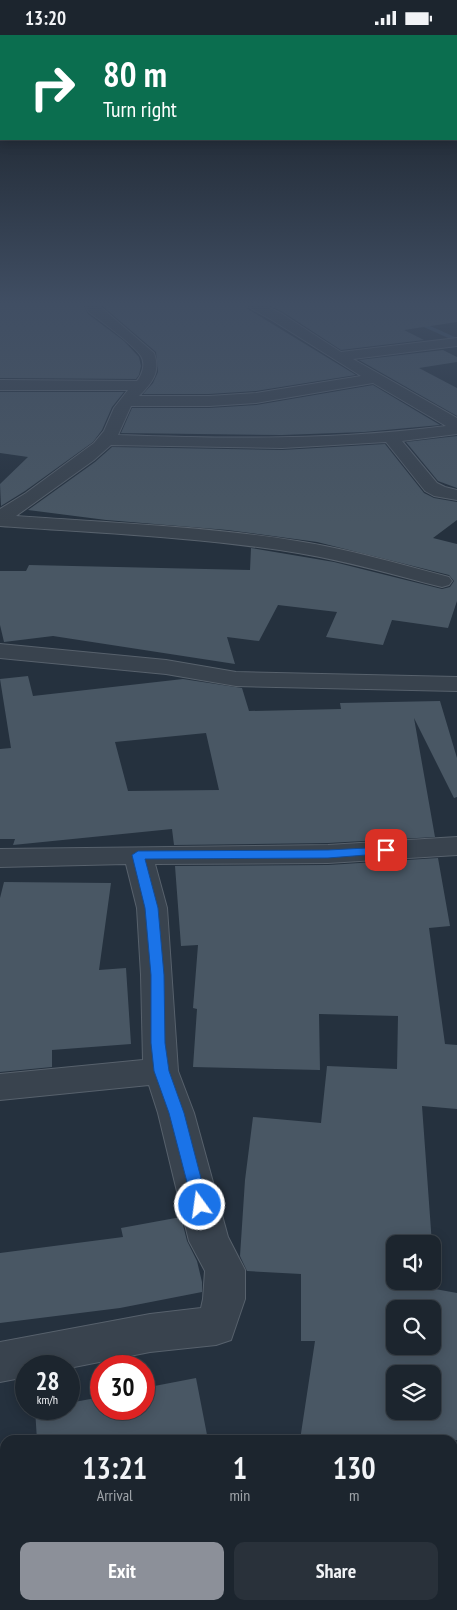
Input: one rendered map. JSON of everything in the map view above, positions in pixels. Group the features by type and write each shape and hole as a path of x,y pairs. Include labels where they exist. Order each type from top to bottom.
{"street":[{"path":"0,519 89,457 106,441 112,433 120,409 147,376"},
{"path":"374,376 457,425"},
{"path":"126,401 209,401 256,398 377,378"},
{"path":"0,385 141,386"},
{"path":"106,441 274,444 391,438 457,429"},
{"path":"391,438 431,487 440,492 457,495"},
{"path":"0,519 197,534 253,541 337,554 442,581"},
{"path":"0,651 166,667 236,679 457,684"},
{"path":"0,859 138,855 328,854 457,846"},
{"path":"0,1362 150,1333 216,1326 224,1299 225,1270 209,1241 176,1113 161,1071 152,908 138,855"},
{"path":"0,1087 161,1071"}],"building":[{"path":"0,376 138,376 136,379"},
{"path":"156,376 347,376 256,391 209,394 143,394"},
{"path":"388,376 435,376 457,388 457,416"},
{"path":"373,385 440,425 364,432 282,435 121,433 132,408 209,408 256,405"},
{"path":"0,392 124,392 112,407 102,430 93,442 1,506 0,484 28,457 0,453"},
{"path":"457,436 457,488 438,481 406,442"},
{"path":"385,444 424,493 434,498 457,502 457,520 433,538 457,544 457,601 448,628 392,620 383,645 326,637 337,612 278,605 259,641 227,637 235,664 53,636 4,642 0,625 0,571 26,571 29,565 250,570 251,548 334,562 442,589 450,587 454,581 449,575 317,542 227,530 106,520 28,510 95,462 112,447 282,450"},
{"path":"28,676 33,696 183,679 242,688 249,711 341,709 340,703 440,701 457,758 457,797 454,798 414,718 435,837 328,843 174,845 172,829 13,845 15,839 0,839 0,749 11,748 0,679","holes":["206,733 219,790 128,791 115,742"]},
{"path":"438,858 450,926 429,928 445,1044 457,1045 457,1109 422,1106 431,1235 386,1235 386,1290 440,1290 457,1293 457,1435 301,1435 315,1341 301,1341 301,1274 247,1271 240,1256 245,1180 253,1117 321,1123 327,1066 397,1069 398,1016 319,1014 320,1070 193,1067 197,1009 193,1008 198,945 181,946 175,866 328,865"},
{"path":"4,882 111,883 99,970 126,968 131,1044 52,1050 52,1067 0,1072 0,898"},
{"path":"181,1217 187,1241 197,1261 202,1282 202,1292 120,1308 0,1323 0,1253 123,1237 121,1228"},
{"path":"196,1378 207,1435 37,1435 36,1420 80,1420 80,1401 90,1399 90,1420 155,1420 155,1386"}],"route":[{"path":"200,1205 176,1113 161,1071 152,908 138,855 328,854 386,850"}]}
